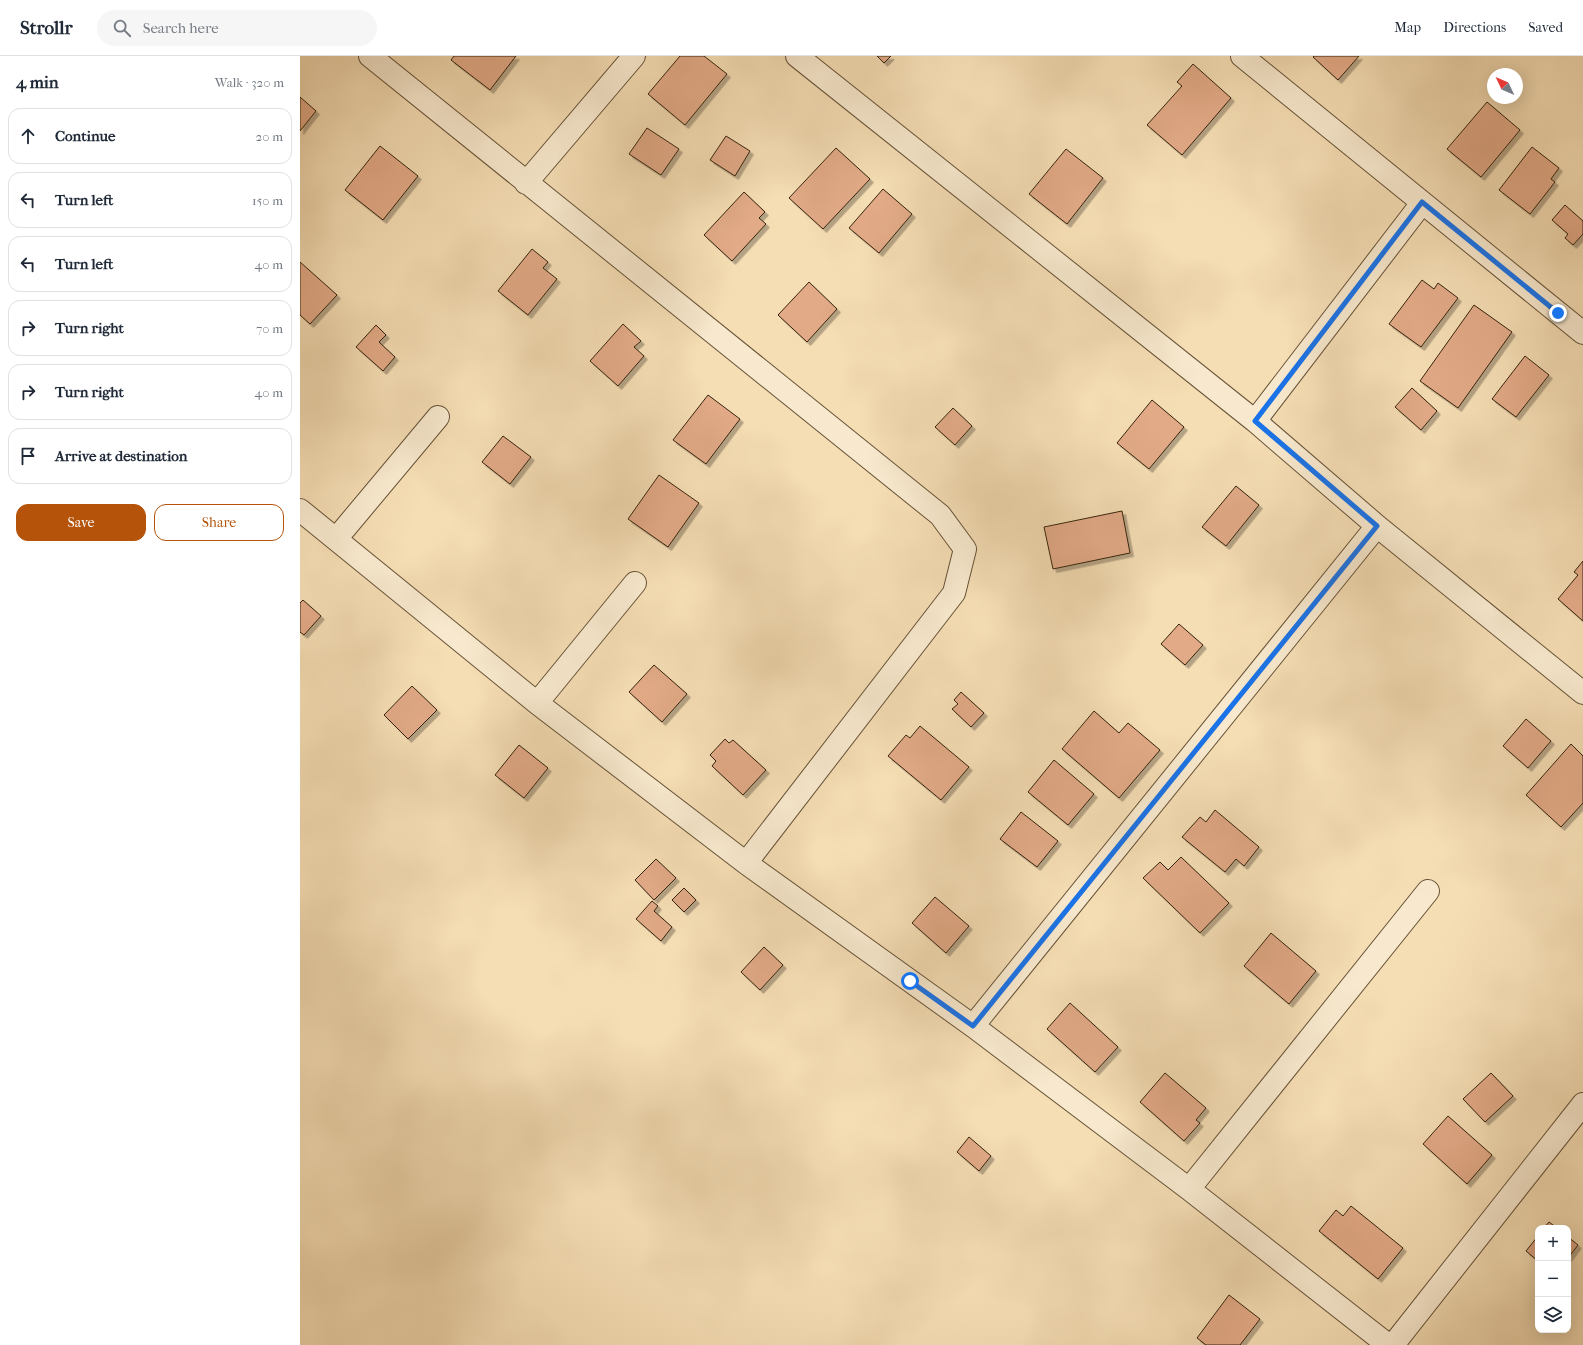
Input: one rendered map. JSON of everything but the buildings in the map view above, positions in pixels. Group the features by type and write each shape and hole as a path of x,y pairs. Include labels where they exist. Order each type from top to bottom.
{"street":[{"path":"370,56 940,515 965,549 954,593 746,863"},
{"path":"526,183 634,56"},
{"path":"797,56 1255,421 1377,526 1583,693"},
{"path":"1242,56 1583,333"},
{"path":"1255,421 1422,202"},
{"path":"336,539 438,417"},
{"path":"300,510 537,703 746,863 973,1026 1388,1345"},
{"path":"973,1026 1377,526"},
{"path":"537,703 635,583"},
{"path":"1188,1190 1428,891"},
{"path":"1393,1345 1583,1104"}],"route":[{"path":"910,981 973,1026 1377,526 1255,421 1422,202 1558,313"}]}
